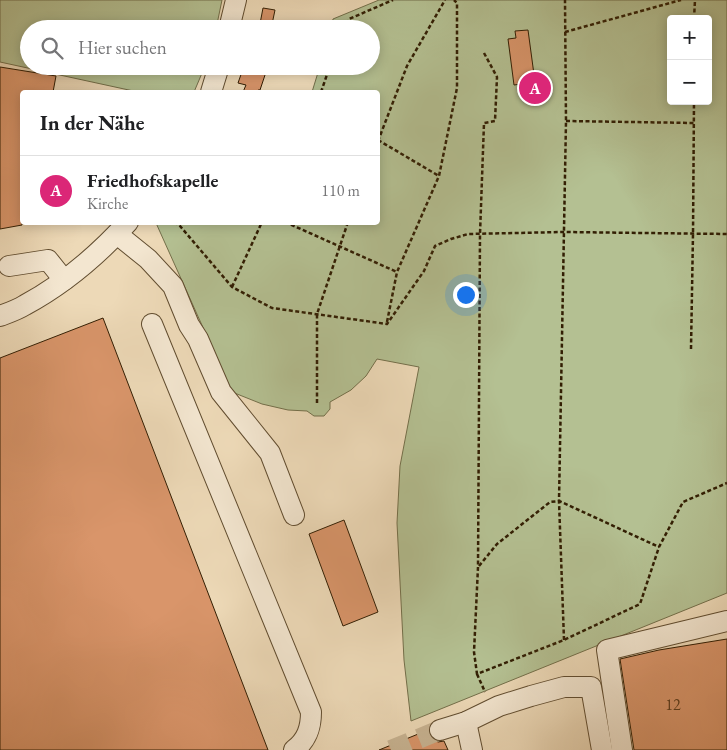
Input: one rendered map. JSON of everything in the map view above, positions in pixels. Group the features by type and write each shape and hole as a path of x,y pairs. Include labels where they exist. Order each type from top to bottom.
{"street":[{"path":"232,20 236,0"},
{"path":"211,90 216,75"},
{"path":"0,316 24,306 64,280 107,245 122,228 173,286 189,325 198,339 221,392 270,453 294,515"},
{"path":"9,266 48,260 64,280"},
{"path":"152,324 311,712 311,724 302,743 294,750"},
{"path":"622,750 607,650 727,621"},
{"path":"440,730 466,722 499,706 532,696 564,687 592,687 602,750"},
{"path":"466,722 472,750"}],"path":[{"path":"348,20 393,0"},
{"path":"380,135 407,66 445,0"},
{"path":"387,324 397,272 439,176 457,88 456,3 454,0"},
{"path":"564,640 559,501 566,121 565,0"},
{"path":"565,32 681,0"},
{"path":"694,15 695,0"},
{"path":"484,53 497,77 494,120 484,123 480,234 478,567 474,652 477,674 484,692"},
{"path":"322,90 327,75"},
{"path":"691,349 694,105"},
{"path":"566,121 694,123"},
{"path":"380,141 439,176"},
{"path":"178,225 232,287 272,308 387,324"},
{"path":"232,287 261,225"},
{"path":"291,225 397,272"},
{"path":"316,403 316,314 347,225"},
{"path":"387,324 424,271 436,246 468,234 563,232 727,234"},
{"path":"477,674 564,640 640,604 659,547 683,502 727,483"},
{"path":"478,567 497,544 525,521 550,502 559,501 659,547"}],"green space":[{"path":"0,0 222,0 218,20 20,20 20,66 0,62"},
{"path":"379,0 727,0 727,593 411,721 404,660 397,523 400,466 419,367 377,359 366,376 351,390 330,402 330,409 324,416 314,416 307,411 288,410 262,404 232,392 157,225 380,225 380,90 313,90 317,75 380,75 380,20 333,20"},
{"path":"60,75 201,75 195,90 129,90"}],"building":[{"path":"263,8 275,10 273,20 261,20"},
{"path":"528,30 535,82 514,85 508,39 516,38 515,31"},
{"path":"0,67 20,70 20,75 56,76 53,90 20,90 20,225 22,225 0,229"},
{"path":"241,75 265,75 260,90 244,90 246,85 238,83"},
{"path":"103,318 268,750 0,750 0,358"},
{"path":"344,520 378,612 343,626 309,534"},
{"path":"727,639 727,750 634,750 620,659 659,650"},
{"path":"428,730 432,738 438,742 444,741 448,750 379,750"}],"tunnel":[{"path":"391,750 440,730"}],"place":[{"name":"Friedhofskapelle","path":"535,88"}]}
